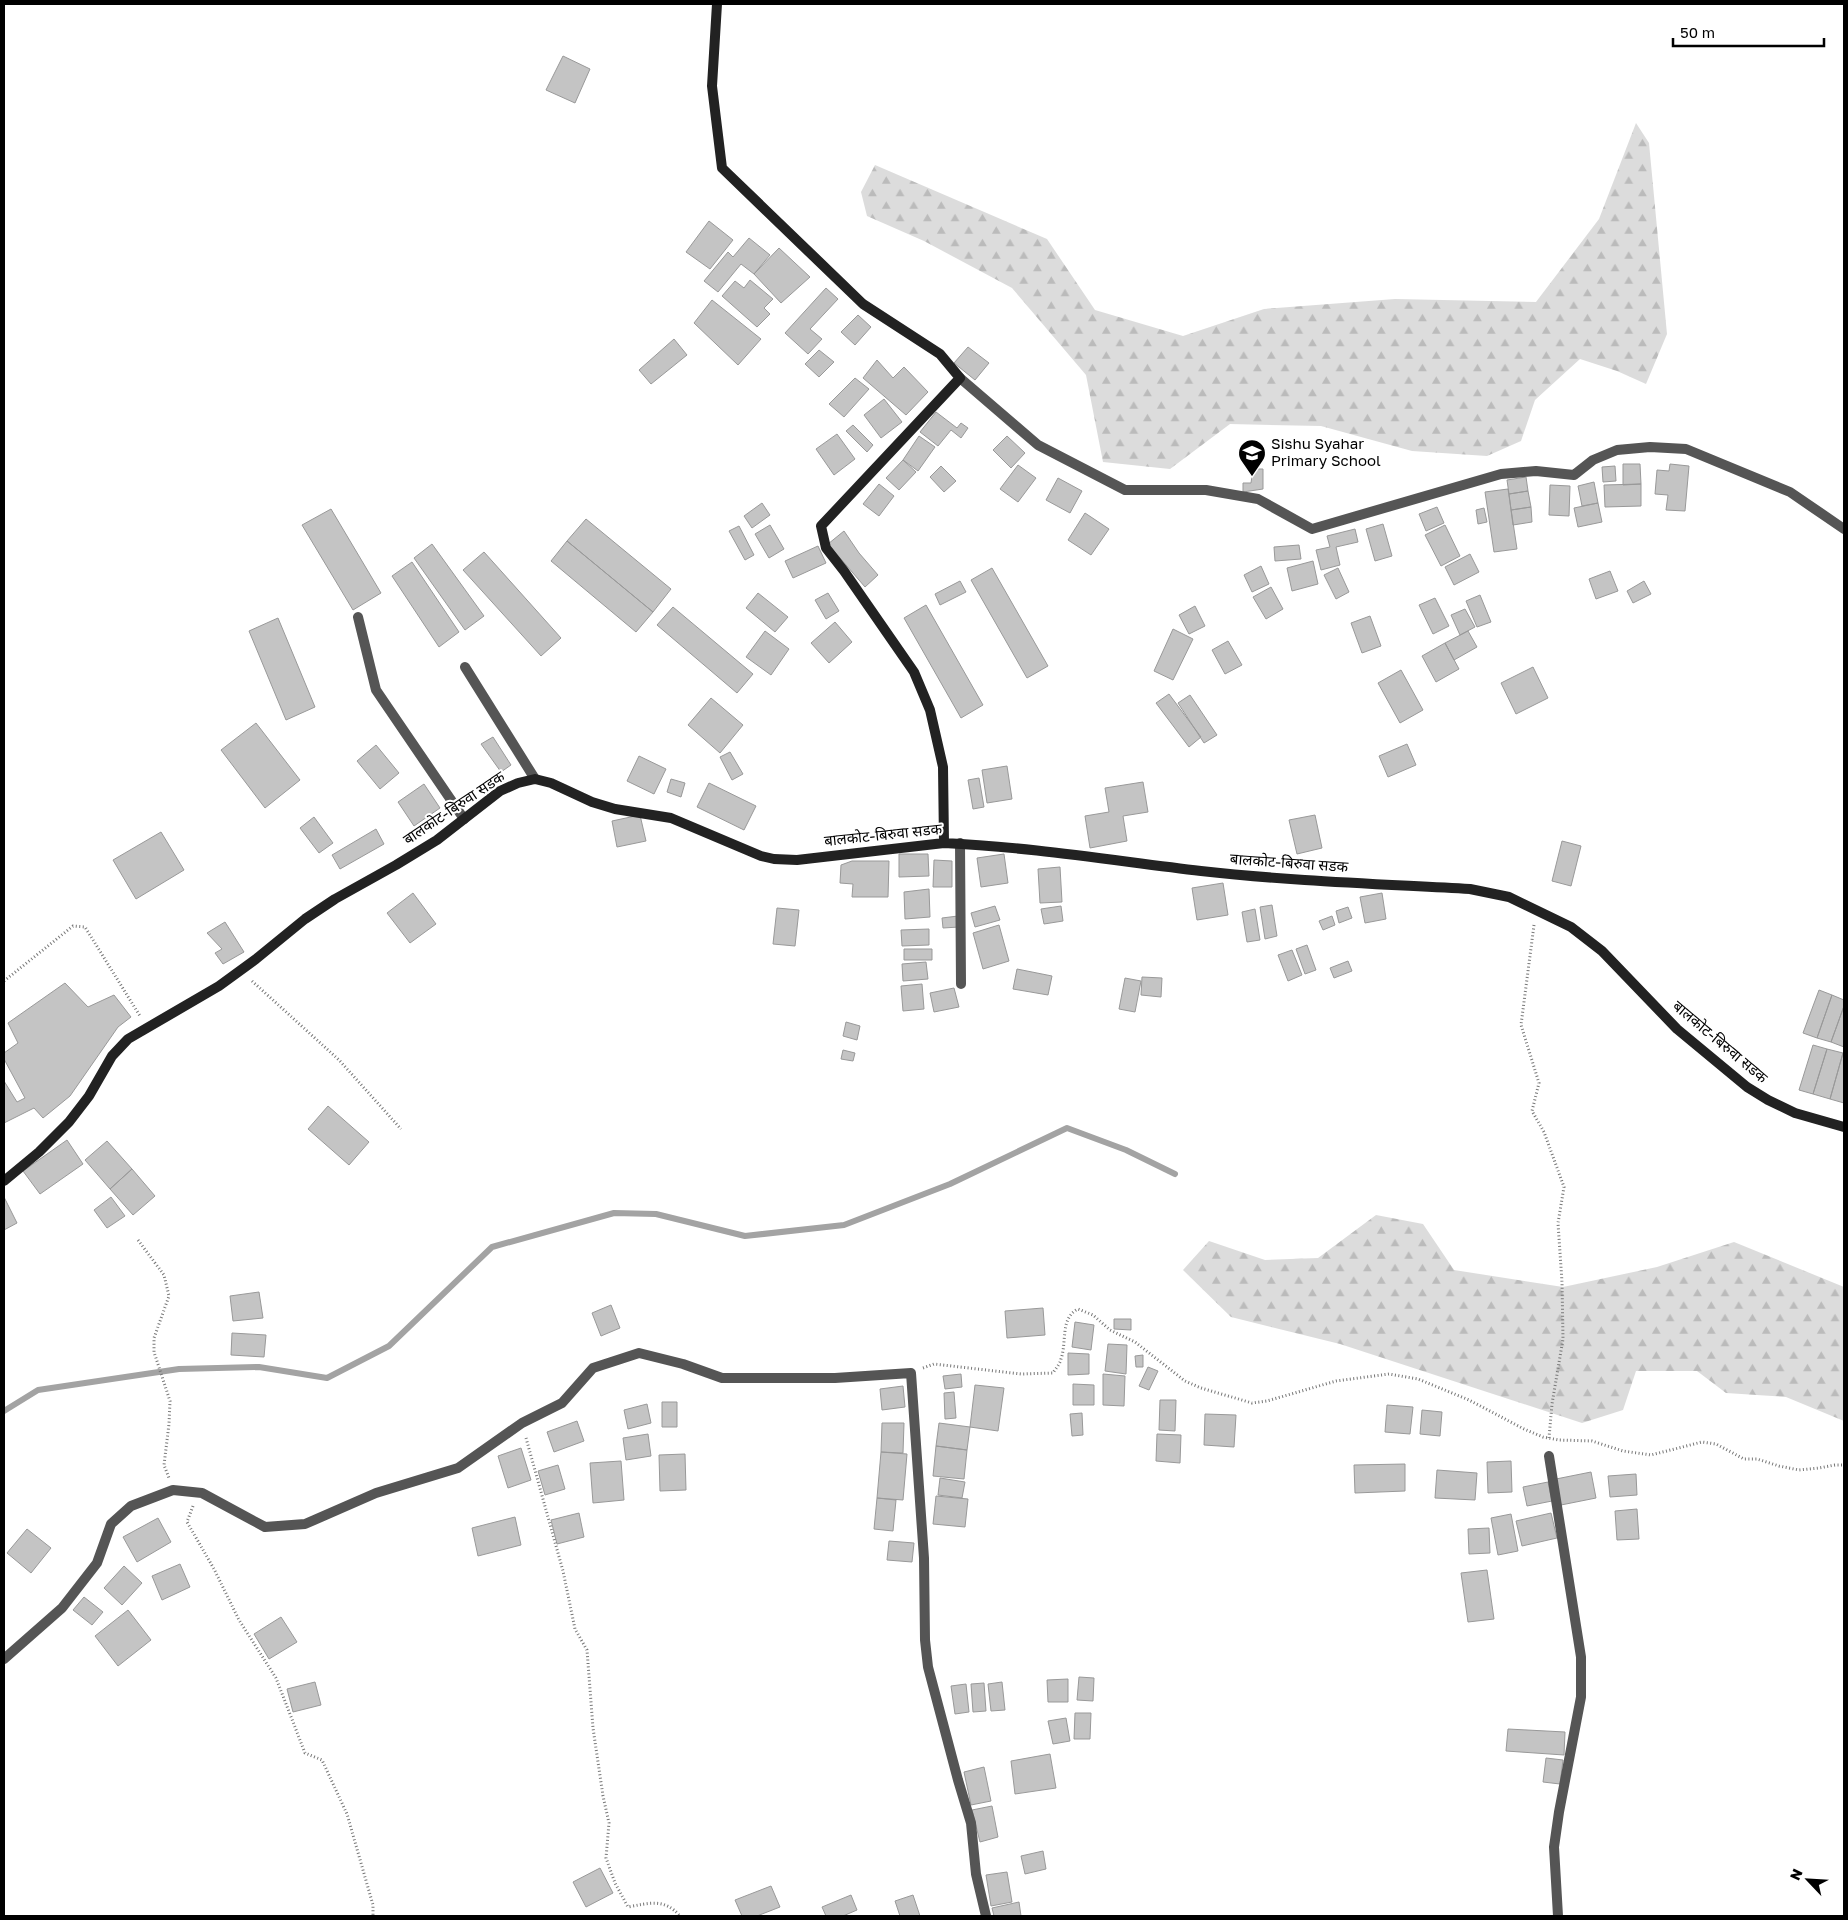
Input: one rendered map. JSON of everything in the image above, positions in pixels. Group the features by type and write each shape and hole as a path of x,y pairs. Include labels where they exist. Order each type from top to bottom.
{"main road":[{"path":"717,4 712,86 722,168 863,304 940,354 960,378 821,526 826,548 914,672 930,710 943,767 944,843"},
{"name":"बालकोट-बिरुवा सडक","path":"4,1181 39,1152 69,1122 89,1096 112,1056 128,1039 219,986 305,919 334,899 412,855 500,791 518,783 535,779 551,783 592,802 615,809 671,818 761,856 774,859 797,860 944,843 960,843 1000,846 1203,871 1470,889 1509,897 1571,927 1602,951 1677,1029 1746,1086 1768,1100 1796,1113 1844,1127"}],"street":[{"path":"960,378 1038,444 1125,490 1206,490 1258,499 1312,529 1501,474 1536,471 1574,475 1593,460 1617,450 1650,447 1686,449 1790,492 1844,529"},
{"path":"358,617 376,690 464,819"},
{"path":"465,667 535,779"},
{"path":"960,843 962,984"},
{"path":"4,1659 62,1608 97,1563 111,1524 131,1506 173,1490 202,1493 265,1527 305,1524 376,1493 458,1468 522,1423 562,1403 593,1368 639,1353 683,1364 722,1378 835,1378 911,1373 924,1558 925,1640 928,1667 971,1823 975,1845 976,1874 986,1916"},
{"path":"1549,1456 1581,1657 1581,1697 1554,1847 1558,1916"}],"path":[{"path":"1537,910 1521,1025 1539,1083 1532,1111 1544,1132 1564,1187 1558,1223 1563,1339 1552,1404 1549,1438"},
{"path":"4,981 73,926 85,927 146,1027"},
{"path":"240,970 339,1060 400,1129"},
{"path":"138,1240 164,1275 169,1296 154,1338 154,1352 170,1401 170,1424 164,1466 173,1490"},
{"path":"911,1373 934,1364 1021,1374 1053,1373 1061,1360 1066,1323 1071,1312 1078,1309 1093,1314 1110,1330 1136,1342 1185,1381 1201,1388 1252,1403 1267,1401 1336,1381 1389,1374 1418,1379 1469,1400 1524,1429 1549,1438 1592,1441 1623,1451 1651,1455 1702,1442 1716,1444 1744,1458 1757,1459 1799,1470 1844,1465"},
{"path":"522,1423 563,1571 575,1629 587,1650 593,1728 609,1823 606,1858 615,1883 628,1907 658,1902 674,1909 680,1916"},
{"path":"202,1493 193,1507 187,1522 214,1569 239,1620 276,1678 305,1753 322,1760 347,1814 373,1905 373,1916"}],"green space":[{"path":"1636,123 1649,143 1667,334 1646,384 1617,371 1580,359 1535,400 1521,441 1487,456 1412,451 1321,426 1230,424 1170,469 1103,462 1086,375 1012,288 924,241 867,216 861,192 875,165 1047,239 1095,310 1183,336 1264,309 1395,299 1536,302 1599,219"},
{"path":"1376,1215 1423,1224 1454,1270 1563,1287 1657,1267 1734,1242 1844,1287 1844,1421 1786,1397 1726,1393 1697,1371 1636,1371 1623,1410 1582,1423 1340,1344 1231,1317 1183,1270 1209,1241 1265,1260 1318,1258"}],"building":[{"path":"563,56 590,69 575,103 546,90"},
{"path":"709,221 733,240 710,269 686,252"},
{"path":"749,238 770,255 754,274 741,264 718,292 704,281 728,252 733,257"},
{"path":"779,248 810,277 781,303 754,274"},
{"path":"750,280 773,299 764,308 770,314 757,327 722,296 735,281 744,288"},
{"path":"826,288 838,299 810,329 822,339 808,354 785,333"},
{"path":"712,300 761,339 738,365 694,323"},
{"path":"858,315 871,327 855,345 841,332"},
{"path":"674,339 687,355 651,384 639,370"},
{"path":"968,347 989,363 975,380 954,363"},
{"path":"819,350 834,362 819,377 805,364"},
{"path":"877,360 893,378 904,367 928,392 906,415 863,378"},
{"path":"855,378 869,389 844,417 829,404"},
{"path":"884,399 902,422 881,438 864,415"},
{"path":"936,412 957,428 961,423 968,428 961,438 951,430 938,446 920,432"},
{"path":"853,425 873,445 867,452 846,431"},
{"path":"837,434 855,459 834,475 816,449"},
{"path":"919,436 935,447 918,471 903,460"},
{"path":"1007,436 1025,453 1011,468 993,450"},
{"path":"903,460 916,472 899,490 886,478"},
{"path":"1623,464 1640,464 1641,484 1623,485"},
{"path":"1670,464 1689,466 1685,511 1666,510 1668,495 1655,494 1657,470 1669,471"},
{"path":"1018,465 1036,478 1018,502 1000,489"},
{"path":"941,466 956,481 944,492 930,477"},
{"path":"1615,466 1616,481 1603,482 1602,467"},
{"path":"1253,469 1263,469 1263,489 1243,492 1243,483 1251,483"},
{"path":"1526,477 1528,491 1509,494 1507,480"},
{"path":"1058,478 1082,491 1070,513 1046,500"},
{"path":"1594,482 1598,503 1582,506 1578,486"},
{"path":"879,484 894,496 879,516 863,504"},
{"path":"1641,484 1641,506 1605,507 1604,485"},
{"path":"1550,485 1570,486 1569,516 1549,515"},
{"path":"1508,489 1517,549 1494,552 1485,492"},
{"path":"1528,491 1531,507 1511,510 1509,494"},
{"path":"762,503 770,515 752,528 744,516"},
{"path":"1598,503 1602,522 1578,527 1574,508"},
{"path":"1437,507 1444,523 1426,531 1419,514"},
{"path":"1531,507 1532,522 1513,525 1511,510"},
{"path":"1484,508 1487,522 1478,524 1476,510"},
{"path":"331,509 381,593 353,610 302,525"},
{"path":"1085,513 1109,529 1091,555 1068,540"},
{"path":"586,519 671,589 653,612 567,541"},
{"path":"1383,524 1392,556 1375,561 1366,529"},
{"path":"770,525 784,549 769,558 755,534"},
{"path":"1445,525 1460,556 1441,566 1425,535"},
{"path":"739,526 754,555 745,560 729,531"},
{"path":"1355,529 1358,542 1336,547 1340,565 1321,570 1316,550 1330,547 1327,536"},
{"path":"844,531 859,553 878,575 865,587 828,544"},
{"path":"567,541 653,612 636,632 551,561"},
{"path":"432,544 484,616 465,630 414,558"},
{"path":"1299,545 1301,559 1275,561 1274,547"},
{"path":"818,546 826,563 793,578 785,561"},
{"path":"484,552 561,638 541,656 463,570"},
{"path":"1470,554 1479,572 1454,585 1445,567"},
{"path":"1313,561 1318,584 1292,591 1287,568"},
{"path":"412,562 459,632 439,647 392,576"},
{"path":"1261,566 1269,584 1252,592 1244,575"},
{"path":"992,568 1048,666 1027,678 971,580"},
{"path":"1338,568 1349,592 1336,599 1324,575"},
{"path":"1610,571 1618,591 1596,599 1589,579"},
{"path":"960,581 966,592 940,605 935,594"},
{"path":"1644,581 1651,594 1633,603 1627,591"},
{"path":"1271,587 1283,609 1266,619 1253,597"},
{"path":"758,593 788,617 775,632 746,608"},
{"path":"828,593 839,611 826,619 815,600"},
{"path":"1480,595 1491,622 1477,627 1466,601"},
{"path":"1435,598 1449,626 1433,634 1419,605"},
{"path":"926,605 983,705 961,718 904,618"},
{"path":"1195,606 1205,626 1189,634 1179,615"},
{"path":"673,607 753,674 737,693 657,625"},
{"path":"1465,609 1475,627 1460,635 1451,615"},
{"path":"1370,616 1381,646 1362,653 1351,623"},
{"path":"278,618 315,707 286,720 249,631"},
{"path":"835,622 852,642 829,663 811,643"},
{"path":"1173,629 1193,639 1173,680 1154,671"},
{"path":"765,631 789,649 771,675 746,657"},
{"path":"1468,631 1477,647 1454,660 1445,643"},
{"path":"1228,641 1242,665 1225,674 1212,650"},
{"path":"1445,643 1459,669 1436,682 1422,656"},
{"path":"1533,667 1548,698 1516,714 1501,683"},
{"path":"1401,670 1423,710 1400,723 1378,683"},
{"path":"1169,694 1201,737 1189,747 1156,703"},
{"path":"1190,695 1217,735 1204,743 1178,703"},
{"path":"711,698 743,725 720,753 688,725"},
{"path":"256,723 300,780 265,808 221,750"},
{"path":"493,737 511,765 501,772 481,744"},
{"path":"1407,744 1416,765 1388,777 1379,756"},
{"path":"376,745 399,773 380,789 357,761"},
{"path":"730,752 743,774 732,780 720,757"},
{"path":"639,756 666,769 654,794 627,781"},
{"path":"1007,766 1012,799 987,803 982,770"},
{"path":"979,778 984,807 973,809 968,780"},
{"path":"671,779 685,783 681,797 667,792"},
{"path":"1143,782 1148,812 1123,816 1127,841 1090,848 1085,816 1109,812 1105,788"},
{"path":"709,783 756,806 744,830 697,807"},
{"path":"424,784 440,808 414,826 398,802"},
{"path":"640,815 646,841 617,847 612,821"},
{"path":"1315,815 1322,848 1297,854 1289,820"},
{"path":"314,817 333,843 319,853 300,828"},
{"path":"376,829 384,844 340,869 332,855"},
{"path":"161,832 184,870 136,899 113,860"},
{"path":"1562,841 1581,846 1571,886 1552,881"},
{"path":"899,854 928,854 929,876 899,877"},
{"path":"1004,854 1008,883 981,887 977,858"},
{"path":"934,860 952,861 952,887 933,887"},
{"path":"852,861 889,861 888,897 852,897 853,884 840,883 841,865"},
{"path":"1060,867 1062,902 1040,903 1038,869"},
{"path":"1223,883 1228,915 1197,920 1192,888"},
{"path":"929,889 930,917 905,919 904,892"},
{"path":"413,893 436,924 410,943 387,913"},
{"path":"1382,893 1386,919 1365,923 1360,897"},
{"path":"1272,905 1277,936 1265,939 1260,907"},
{"path":"995,906 1000,920 975,927 971,913"},
{"path":"1061,906 1063,921 1044,924 1041,909"},
{"path":"1348,907 1352,918 1339,923 1336,911"},
{"path":"777,908 799,910 795,946 773,944"},
{"path":"1255,909 1260,940 1247,942 1242,912"},
{"path":"958,916 959,927 943,928 942,918"},
{"path":"1332,916 1335,925 1323,930 1319,921"},
{"path":"225,922 244,952 223,964 215,953 222,949 207,933"},
{"path":"999,925 1009,961 983,969 973,933"},
{"path":"929,929 929,945 902,946 901,930"},
{"path":"1307,945 1316,970 1305,974 1296,949"},
{"path":"904,949 932,949 932,960 904,960"},
{"path":"1292,950 1302,975 1288,981 1278,955"},
{"path":"1348,961 1352,971 1334,978 1330,968"},
{"path":"926,962 928,979 903,981 902,964"},
{"path":"1017,969 1052,976 1048,995 1013,989"},
{"path":"1142,977 1162,978 1161,997 1141,995"},
{"path":"1125,978 1141,981 1135,1012 1119,1009"},
{"path":"65,983 88,1007 114,995 131,1017 118,1027 70,1096 43,1118 34,1108 4,1123 4,1081 17,1102 25,1098 4,1059 4,1053 18,1043 8,1023"},
{"path":"922,984 924,1009 903,1011 901,986"},
{"path":"954,988 959,1007 934,1012 930,993"},
{"path":"1819,990 1832,995 1817,1038 1803,1033"},
{"path":"1832,995 1844,1000 1844,1006 1831,1042 1817,1038"},
{"path":"1844,1006 1844,1047 1831,1042"},
{"path":"846,1022 860,1026 857,1040 843,1036"},
{"path":"1813,1045 1827,1049 1813,1094 1799,1090"},
{"path":"1827,1049 1843,1053 1830,1099 1813,1094"},
{"path":"843,1050 855,1053 853,1061 841,1059"},
{"path":"1844,1054 1844,1103 1830,1099"},
{"path":"328,1106 369,1142 349,1165 308,1129"},
{"path":"67,1140 83,1164 40,1194 23,1171"},
{"path":"107,1141 132,1169 110,1189 85,1160"},
{"path":"132,1169 155,1196 133,1215 110,1189"},
{"path":"4,1197 17,1223 4,1230"},
{"path":"111,1197 125,1216 107,1228 94,1210"},
{"path":"259,1292 263,1318 233,1321 230,1296"},
{"path":"611,1305 620,1328 601,1336 592,1313"},
{"path":"1043,1308 1045,1335 1007,1338 1005,1311"},
{"path":"1114,1319 1131,1319 1131,1330 1114,1329"},
{"path":"1075,1322 1094,1325 1091,1350 1072,1347"},
{"path":"232,1333 266,1335 264,1357 231,1355"},
{"path":"1108,1344 1127,1345 1126,1374 1105,1371"},
{"path":"1068,1353 1089,1354 1089,1374 1068,1375"},
{"path":"1143,1355 1143,1367 1136,1367 1135,1356"},
{"path":"1148,1367 1158,1371 1149,1390 1139,1386"},
{"path":"961,1374 962,1387 945,1389 943,1376"},
{"path":"1103,1374 1125,1376 1124,1406 1103,1405"},
{"path":"1073,1384 1094,1385 1094,1405 1073,1405"},
{"path":"975,1385 1004,1388 998,1431 970,1427"},
{"path":"903,1386 905,1407 882,1410 880,1389"},
{"path":"954,1392 956,1418 945,1419 944,1393"},
{"path":"1160,1400 1176,1400 1175,1431 1159,1430"},
{"path":"662,1402 677,1402 677,1427 662,1427"},
{"path":"647,1404 651,1423 628,1429 624,1410"},
{"path":"1387,1405 1413,1407 1410,1434 1385,1432"},
{"path":"1422,1410 1442,1412 1440,1436 1420,1434"},
{"path":"1082,1413 1083,1435 1072,1436 1070,1414"},
{"path":"1205,1414 1236,1415 1234,1447 1204,1445"},
{"path":"577,1421 584,1441 554,1452 547,1432"},
{"path":"882,1423 904,1423 903,1453 881,1452"},
{"path":"939,1423 970,1427 967,1450 936,1446"},
{"path":"648,1434 651,1456 626,1460 623,1438"},
{"path":"1157,1434 1181,1435 1180,1463 1156,1461"},
{"path":"936,1446 967,1450 964,1479 933,1476"},
{"path":"521,1448 531,1480 508,1488 498,1456"},
{"path":"881,1452 907,1454 903,1500 877,1498"},
{"path":"685,1454 686,1490 660,1491 659,1455"},
{"path":"621,1461 624,1500 593,1503 590,1463"},
{"path":"1511,1461 1512,1492 1488,1493 1487,1462"},
{"path":"1405,1464 1405,1491 1355,1493 1354,1465"},
{"path":"558,1465 565,1489 545,1495 538,1471"},
{"path":"1437,1470 1477,1473 1475,1500 1435,1498"},
{"path":"1591,1472 1596,1498 1561,1505 1556,1479"},
{"path":"1636,1474 1637,1495 1610,1497 1608,1476"},
{"path":"940,1478 965,1482 962,1498 938,1495"},
{"path":"1548,1482 1552,1501 1527,1506 1523,1487"},
{"path":"936,1496 968,1499 965,1527 933,1524"},
{"path":"877,1498 896,1500 893,1531 874,1529"},
{"path":"1637,1509 1639,1539 1617,1540 1615,1511"},
{"path":"579,1513 584,1537 557,1544 551,1520"},
{"path":"1551,1513 1557,1538 1522,1546 1516,1521"},
{"path":"1511,1514 1518,1551 1498,1555 1491,1518"},
{"path":"515,1517 521,1545 478,1556 472,1528"},
{"path":"158,1518 171,1542 137,1562 123,1537"},
{"path":"1489,1528 1490,1553 1469,1554 1468,1529"},
{"path":"27,1529 51,1548 31,1573 7,1553"},
{"path":"889,1541 914,1543 912,1562 887,1560"},
{"path":"180,1564 190,1587 162,1600 152,1576"},
{"path":"124,1566 142,1583 122,1605 104,1588"},
{"path":"1487,1570 1494,1619 1468,1622 1461,1573"},
{"path":"84,1597 103,1612 92,1625 73,1610"},
{"path":"128,1610 151,1640 118,1666 95,1636"},
{"path":"281,1617 297,1642 269,1659 254,1634"},
{"path":"1079,1677 1094,1678 1093,1701 1077,1700"},
{"path":"1068,1679 1068,1702 1048,1702 1047,1680"},
{"path":"315,1682 321,1705 293,1712 287,1689"},
{"path":"1002,1682 1005,1710 991,1711 988,1684"},
{"path":"984,1683 986,1711 973,1712 971,1684"},
{"path":"966,1684 969,1712 955,1714 951,1686"},
{"path":"1075,1713 1091,1713 1090,1739 1074,1739"},
{"path":"1066,1718 1070,1741 1053,1744 1048,1721"},
{"path":"1508,1729 1565,1732 1564,1755 1506,1751"},
{"path":"1050,1754 1056,1788 1015,1794 1011,1761"},
{"path":"1546,1758 1563,1760 1560,1784 1543,1782"},
{"path":"984,1767 991,1801 971,1805 964,1772"},
{"path":"992,1806 998,1837 980,1842 972,1810"},
{"path":"1043,1851 1046,1869 1025,1874 1021,1856"},
{"path":"600,1868 613,1893 586,1907 573,1882"},
{"path":"1007,1872 1012,1902 991,1906 986,1875"},
{"path":"771,1886 780,1907 757,1916 742,1916 735,1900"},
{"path":"851,1895 857,1910 843,1916 826,1916 822,1907"},
{"path":"913,1895 920,1916 900,1916 895,1901"},
{"path":"1019,1902 1021,1916 994,1916 992,1908"}],"waterway":[{"path":"4,1411 38,1390 179,1369 259,1367 327,1378 389,1346 492,1247 614,1213 656,1214 745,1236 844,1225 950,1184 1067,1128 1126,1150 1175,1174"}],"place":[{"name":"Sishu Syahar Primary School","path":"1252,477"}]}
